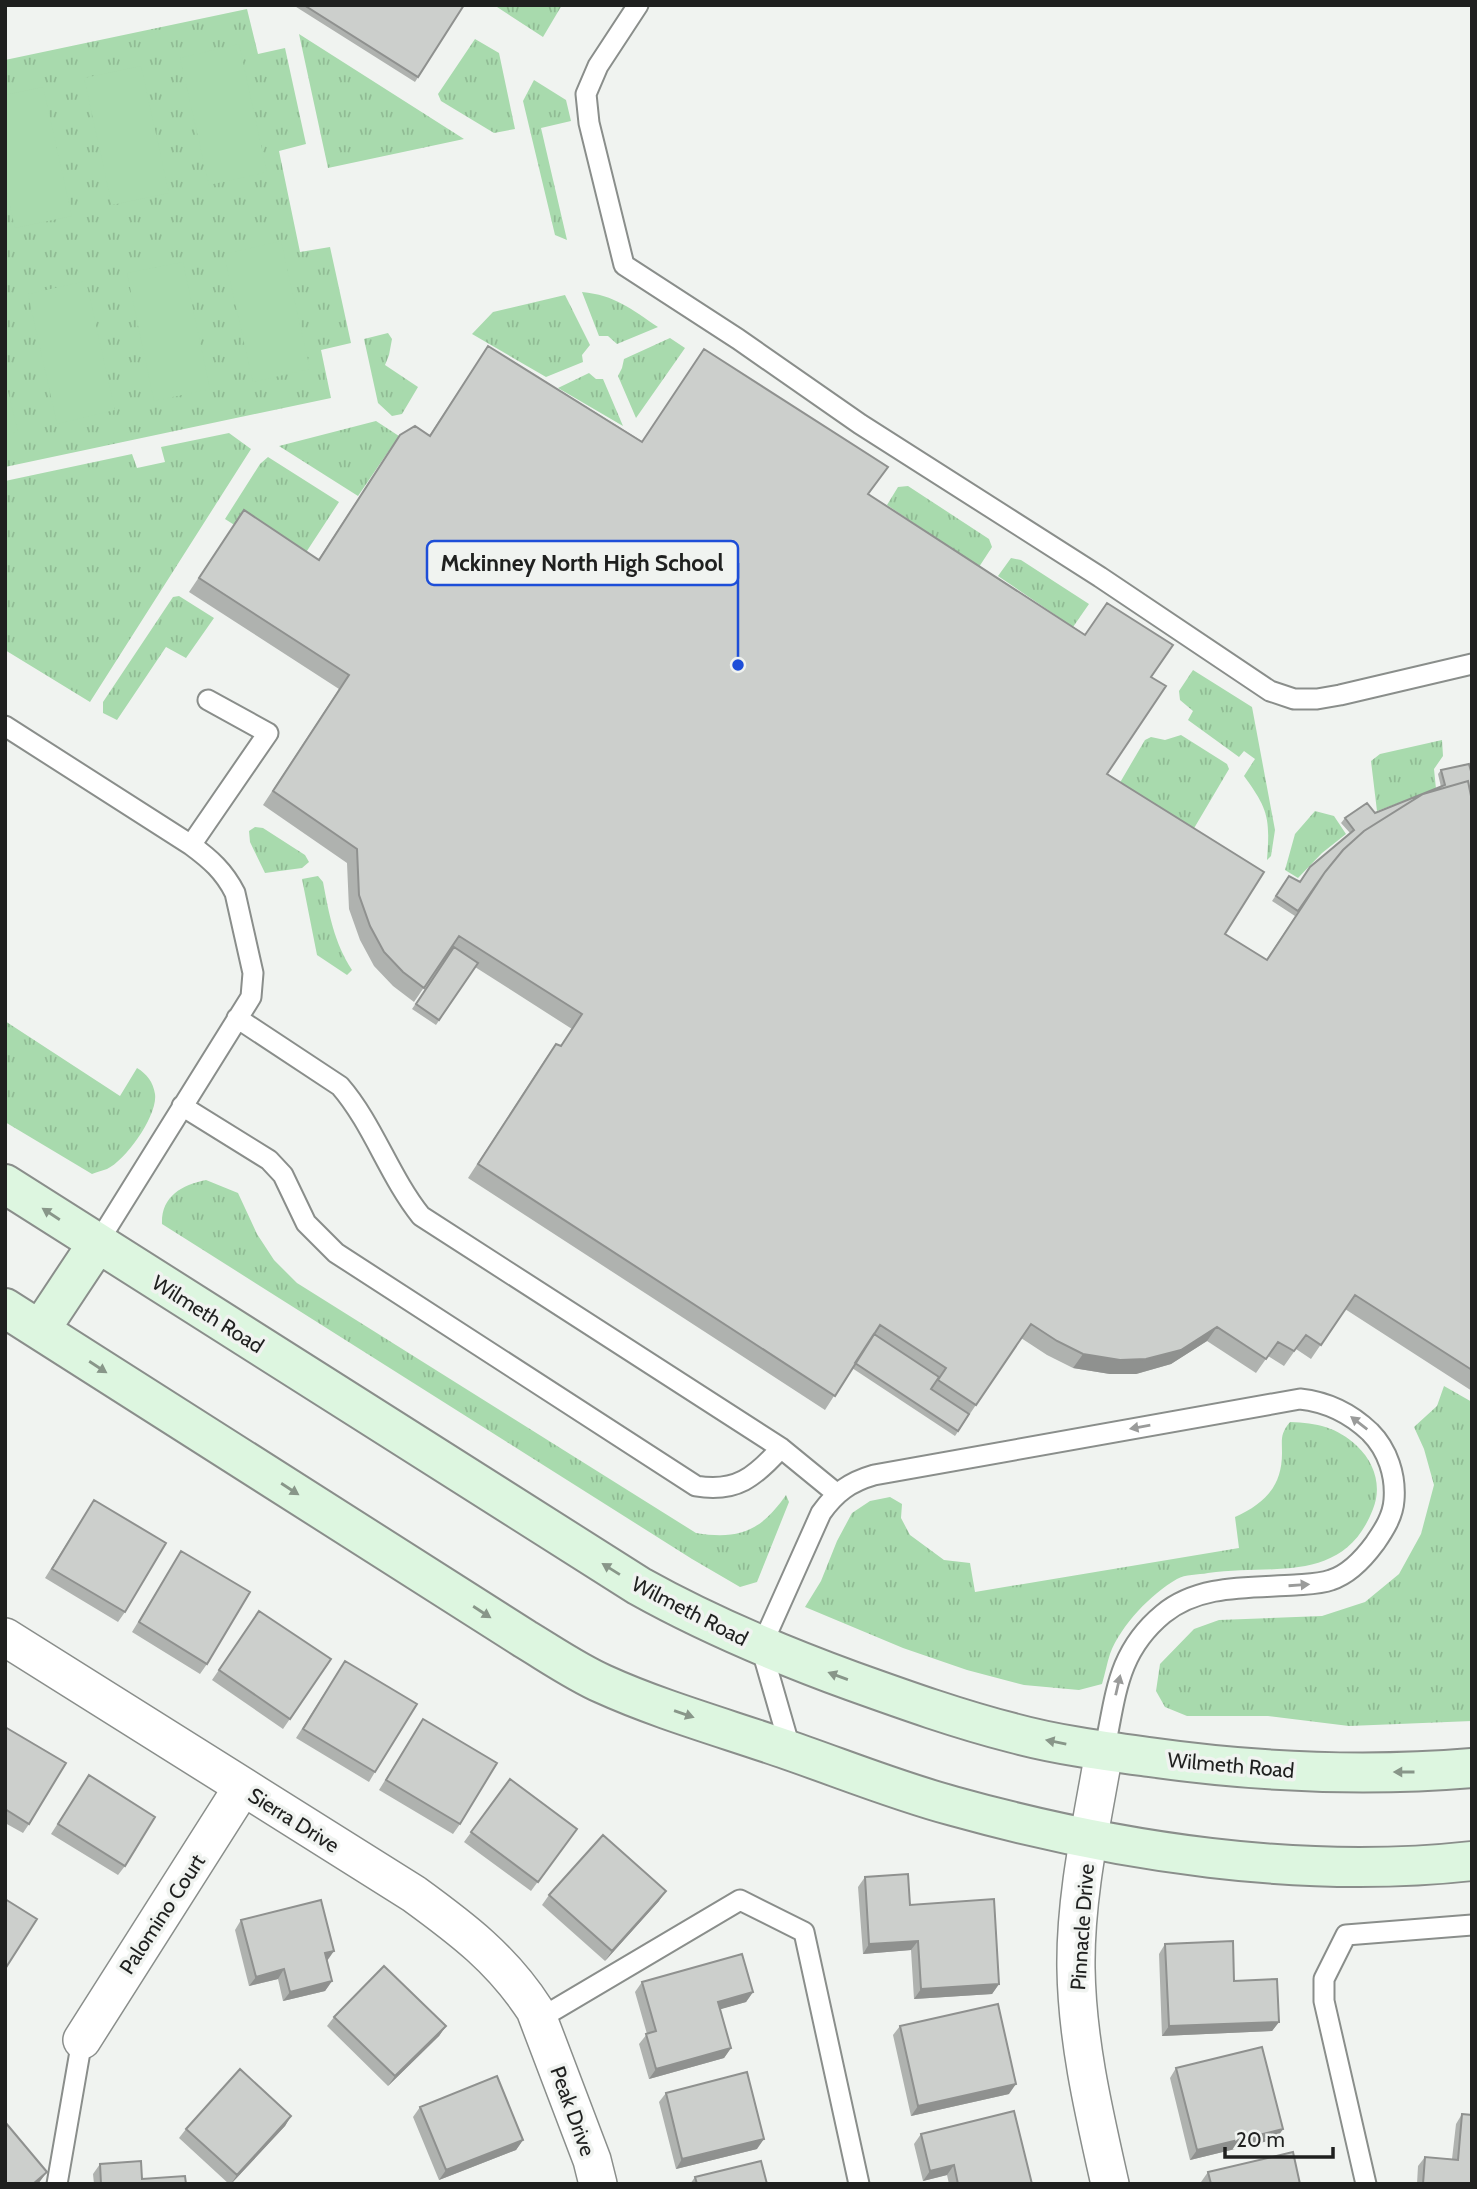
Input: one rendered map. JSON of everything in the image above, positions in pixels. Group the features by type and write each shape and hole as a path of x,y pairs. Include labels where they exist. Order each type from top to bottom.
{"main road":[{"name":"Wilmeth Road","path":"5,1184 639,1586 681,1610 761,1647 926,1708 1015,1734 1104,1752 1208,1765 1292,1771 1421,1772 1472,1768"},
{"path":"40,1331 97,1244"},
{"path":"5,1308 525,1639 602,1684 870,1781 953,1807 1089,1838 1236,1860 1313,1866 1386,1867 1472,1861"}],"street":[{"name":"Sierra Drive","path":"5,1637 414,1894 466,1931 495,1957 521,1989 543,2029"},
{"name":"Pinnacle Drive","path":"1104,1752 1089,1838 1076,1966 1077,2011 1090,2095 1110,2184"},
{"name":"Palomino Court","path":"82,2040 243,1788"},
{"name":"Peak Drive","path":"543,2029 592,2160 598,2184"}],"lane":[{"path":"638,5 598,66 586,94 589,123 624,265 738,339 860,424 1089,570 1270,691 1294,699 1317,699 1472,664"},
{"path":"191,845 268,733 208,700"},
{"path":"5,726 214,862 235,892 253,973 251,997 97,1244"},
{"path":"237,1018 340,1086 352,1099 396,1181 421,1216 781,1448 836,1493"},
{"path":"182,1106 269,1160 283,1175 306,1223 336,1252 696,1486 728,1487 747,1480 763,1468 781,1448"},
{"path":"791,1751 761,1647 821,1513 836,1493 858,1479 1300,1399 1319,1401 1338,1409 1372,1434 1391,1467 1395,1488 1388,1523 1366,1556 1351,1570 1332,1580 1312,1584 1215,1591 1197,1595 1164,1613 1134,1644 1126,1658 1104,1752"},
{"path":"543,2029 740,1900 804,1932 859,2184"},
{"path":"1366,2184 1324,2001 1324,1979 1346,1935 1472,1925"},
{"path":"57,2184 82,2040"}],"green space":[{"path":"494,5 562,5 543,37"},
{"path":"247,9 258,54 285,48 306,144 279,151 300,252 330,247 351,343 321,350 331,398 5,467 5,60"},
{"path":"299,34 464,139 328,168"},
{"path":"475,39 499,53 515,129 494,133 441,101 438,94"},
{"path":"239,44 267,172 209,185 180,58"},
{"path":"141,66 169,193 112,205 84,78"},
{"path":"534,80 566,100 571,121 541,128 567,240 555,235 523,101"},
{"path":"43,87 72,216 15,228 5,184 5,95"},
{"path":"281,241 310,369 253,382 224,254"},
{"path":"183,262 210,389 154,401 127,273"},
{"path":"86,281 115,410 57,424 28,294"},
{"path":"582,292 613,300 658,327 617,344 608,336 599,336"},
{"path":"565,295 590,345 582,355 583,362 546,377 472,334 493,312"},
{"path":"388,333 392,339 385,365 418,387 402,414 392,416 378,403 364,339"},
{"path":"670,338 685,348 636,418 618,376 624,359"},
{"path":"589,373 596,379 603,379 623,426 558,388"},
{"path":"5,379 18,432 5,435"},
{"path":"376,421 405,440 390,449 358,496 279,446"},
{"path":"229,433 251,449 90,702 5,650 5,481 132,454 137,468 165,462 161,447"},
{"path":"268,457 339,502 303,557 291,561 225,519 260,464"},
{"path":"908,486 989,539 992,547 979,567 887,505 898,487"},
{"path":"1011,558 1021,560 1089,604 1073,627 998,576"},
{"path":"179,596 214,618 186,658 166,647 117,720 103,713 103,702 173,597"},
{"path":"1193,670 1252,707 1275,830 1271,856 1267,860 1266,815 1259,798 1244,776 1255,759 1244,751 1239,757 1188,720 1193,711 1180,700 1179,691"},
{"path":"1181,735 1227,764 1229,769 1193,830 1118,786 1145,740 1151,737 1165,740"},
{"path":"1442,740 1443,756 1434,769 1436,789 1377,811 1371,761 1380,754"},
{"path":"1315,811 1334,816 1346,834 1322,853 1298,878 1285,870 1295,834"},
{"path":"255,827 263,828 305,855 309,862 302,868 265,873 250,842 249,831"},
{"path":"318,876 323,882 336,938 352,970 347,975 317,955 302,879"},
{"path":"5,1021 120,1096 137,1068 149,1079 155,1094 151,1113 139,1136 115,1164 92,1174 5,1122"},
{"path":"206,1180 238,1193 257,1234 274,1260 297,1283 696,1533 725,1535 748,1530 767,1517 786,1495 789,1502 757,1582 740,1587 692,1559 162,1224 165,1206 174,1194 188,1185"},
{"path":"1444,1386 1472,1402 1472,1721 1349,1726 1268,1716 1187,1716 1165,1707 1156,1691 1160,1664 1194,1629 1219,1620 1322,1616 1365,1602 1399,1574 1421,1534 1434,1485 1424,1449 1414,1427 1437,1406"},
{"path":"1290,1422 1334,1430 1357,1446 1368,1460 1375,1476 1377,1492 1373,1509 1360,1533 1344,1550 1325,1560 1304,1566 1188,1575 1177,1579 1147,1602 1121,1632 1110,1654 1102,1684 1079,1690 1024,1685 967,1670 903,1648 805,1607 821,1581 852,1513 870,1501 890,1497 902,1504 901,1518 910,1535 944,1560 970,1563 975,1592 1239,1548 1235,1517 1263,1500 1275,1485 1281,1465 1282,1437"}],"building":[{"path":"304,5 464,5 418,77"},
{"path":"488,346 642,442 704,349 888,467 868,494 1085,635 1107,603 1173,645 1151,677 1166,686 1107,774 1264,872 1225,934 1267,960 1325,872 1343,850 1364,831 1423,794 1468,781 1472,801 1472,1370 1355,1295 1321,1345 1306,1335 1294,1351 1278,1342 1266,1359 1217,1327 1181,1350 1146,1359 1120,1360 1083,1354 1031,1324 976,1405 938,1380 946,1368 880,1325 835,1396 478,1164 556,1044 561,1046 582,1014 459,936 424,988 403,972 384,952 370,926 359,895 357,849 273,791 349,675 199,578 244,510 319,560 400,435 415,426 430,436"},
{"path":"1469,764 1472,775 1472,801 1468,781 1423,794 1364,831 1343,850 1298,911 1276,896 1289,876 1300,882 1310,867 1354,830 1345,818 1367,803 1375,813 1445,785 1441,770"},
{"path":"454,947 478,963 439,1020 416,1004"},
{"path":"874,1334 939,1377 931,1389 969,1414 958,1431 855,1363"},
{"path":"94,1500 166,1543 125,1612 52,1569"},
{"path":"181,1551 250,1592 207,1664 139,1622"},
{"path":"259,1611 331,1659 290,1719 219,1670"},
{"path":"345,1661 417,1704 375,1772 303,1729"},
{"path":"423,1719 497,1763 460,1824 386,1780"},
{"path":"5,1727 66,1763 29,1824 5,1809"},
{"path":"89,1775 155,1817 125,1866 58,1824"},
{"path":"510,1779 577,1829 538,1882 471,1832"},
{"path":"603,1835 666,1891 612,1951 549,1895"},
{"path":"908,1874 910,1905 994,1899 999,1984 921,1989 918,1941 869,1944 865,1877"},
{"path":"5,1899 37,1919 5,1969"},
{"path":"321,1900 334,1951 325,1953 332,1981 290,1992 284,1969 256,1977 241,1920"},
{"path":"1233,1941 1234,1981 1277,1979 1279,2022 1169,2026 1165,1944"},
{"path":"742,1954 753,1992 718,2002 731,2048 656,2069 646,2034 656,2031 642,1982"},
{"path":"384,1966 446,2026 395,2076 334,2017"},
{"path":"998,2004 1016,2084 918,2106 900,2026"},
{"path":"1262,2047 1283,2129 1197,2150 1176,2068"},
{"path":"240,2069 291,2116 237,2175 186,2129"},
{"path":"747,2072 764,2139 682,2159 666,2093"},
{"path":"497,2076 523,2140 446,2170 420,2107"},
{"path":"1014,2111 1032,2184 958,2184 954,2165 930,2171 921,2134"},
{"path":"1462,2114 1472,2115 1472,2184 1423,2184 1425,2157 1458,2160"},
{"path":"5,2122 47,2172 33,2184 5,2184"},
{"path":"1293,2152 1300,2184 1211,2184 1208,2172"},
{"path":"141,2161 142,2179 185,2176 186,2184 101,2184 100,2164"},
{"path":"761,2161 767,2184 697,2184 695,2177"}],"place":[{"name":"Mckinney North High School","path":"738,665"}]}
